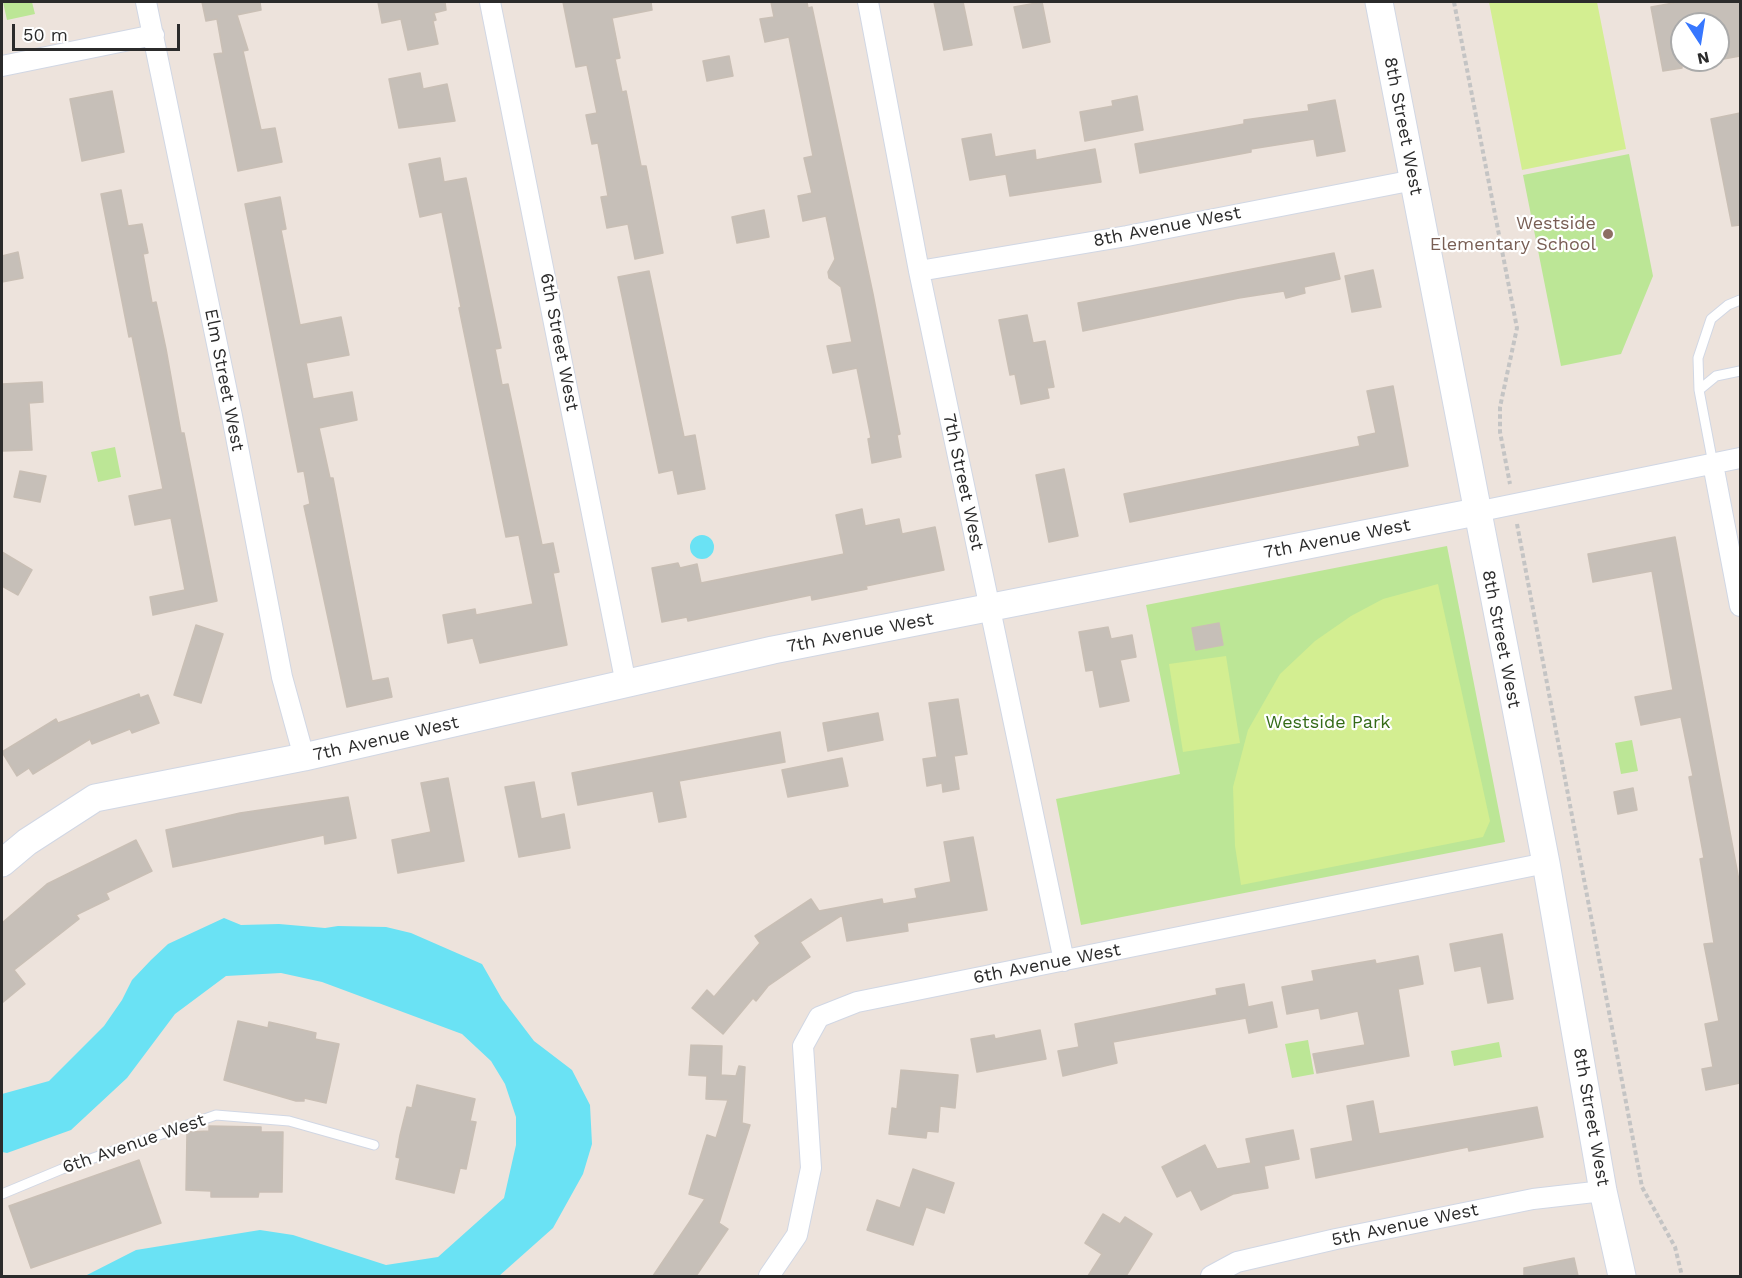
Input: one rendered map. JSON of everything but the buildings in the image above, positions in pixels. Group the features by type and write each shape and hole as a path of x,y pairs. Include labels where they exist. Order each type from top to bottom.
{"street":[{"name":"Elm Street West","path":"146,2 232,416 282,677 304,757"},
{"name":"6th Street West","path":"490,2 626,684"},
{"name":"7th Street West","path":"868,2 919,271 1064,961"},
{"name":"8th Street West","path":"1379,2 1476,512 1546,863 1604,1191 1622,1276"},
{"path":"2,66 154,35"},
{"name":"8th Avenue West","path":"919,271 1127,236 1414,180"},
{"name":"7th Avenue West","path":"2,863 27,842 95,798 304,757 773,650 1740,458"},
{"path":"1713,464 1740,606"},
{"name":"6th Avenue West","path":"769,1276 797,1235 811,1168 803,1046 819,1017 857,1002 1546,863"},
{"name":"5th Avenue West","path":"1211,1276 1237,1262 1336,1239 1533,1199 1604,1191"}],"lane":[{"path":"1713,464 1699,390 1698,358 1711,319 1728,305 1740,300"},
{"path":"1699,390 1716,376 1740,371"},
{"name":"6th Avenue West","path":"2,1194 62,1169 216,1115 289,1121 374,1145"}],"path":[{"path":"1454,2 1517,328 1500,408 1500,432 1642,1187 1675,1247 1682,1276"}],"green space":[{"path":"3,2 32,2 35,14 7,20"},
{"path":"1489,2 1597,2 1626,149 1522,170"},
{"path":"1629,154 1653,276 1621,354 1561,366 1523,175"},
{"path":"115,447 121,477 98,482 91,452"},
{"name":"Westside Park","path":"1447,546 1505,842 1081,925 1056,799 1180,774 1146,605"},
{"path":"1438,584 1490,821 1483,837 1241,885 1235,846 1233,787 1248,730 1280,674 1315,641 1351,616 1383,599"},
{"path":"1226,656 1240,743 1183,752 1169,664"},
{"path":"1632,740 1638,771 1621,774 1615,743"},
{"path":"1308,1040 1314,1074 1292,1078 1285,1044"},
{"path":"1499,1042 1502,1057 1454,1066 1451,1051"}],"water":[{"path":"702,535 710,539 714,547 710,555 702,559 694,555 690,547 694,539"},
{"path":"224,918 241,925 279,924 325,928 386,927 411,933 482,964 502,999 534,1041 572,1070 590,1105 592,1144 583,1174 553,1228 499,1276 85,1276 136,1250 260,1230 293,1235 386,1265 438,1257 504,1198 516,1145 516,1117 505,1084 491,1061 462,1034 322,982 281,973 226,976 175,1014 127,1078 71,1130 7,1153 2,1152 2,1094 49,1081 104,1026 122,1000 132,980 168,944"}],"place":[{"name":"Westside Elementary School","path":"1608,234"}]}
